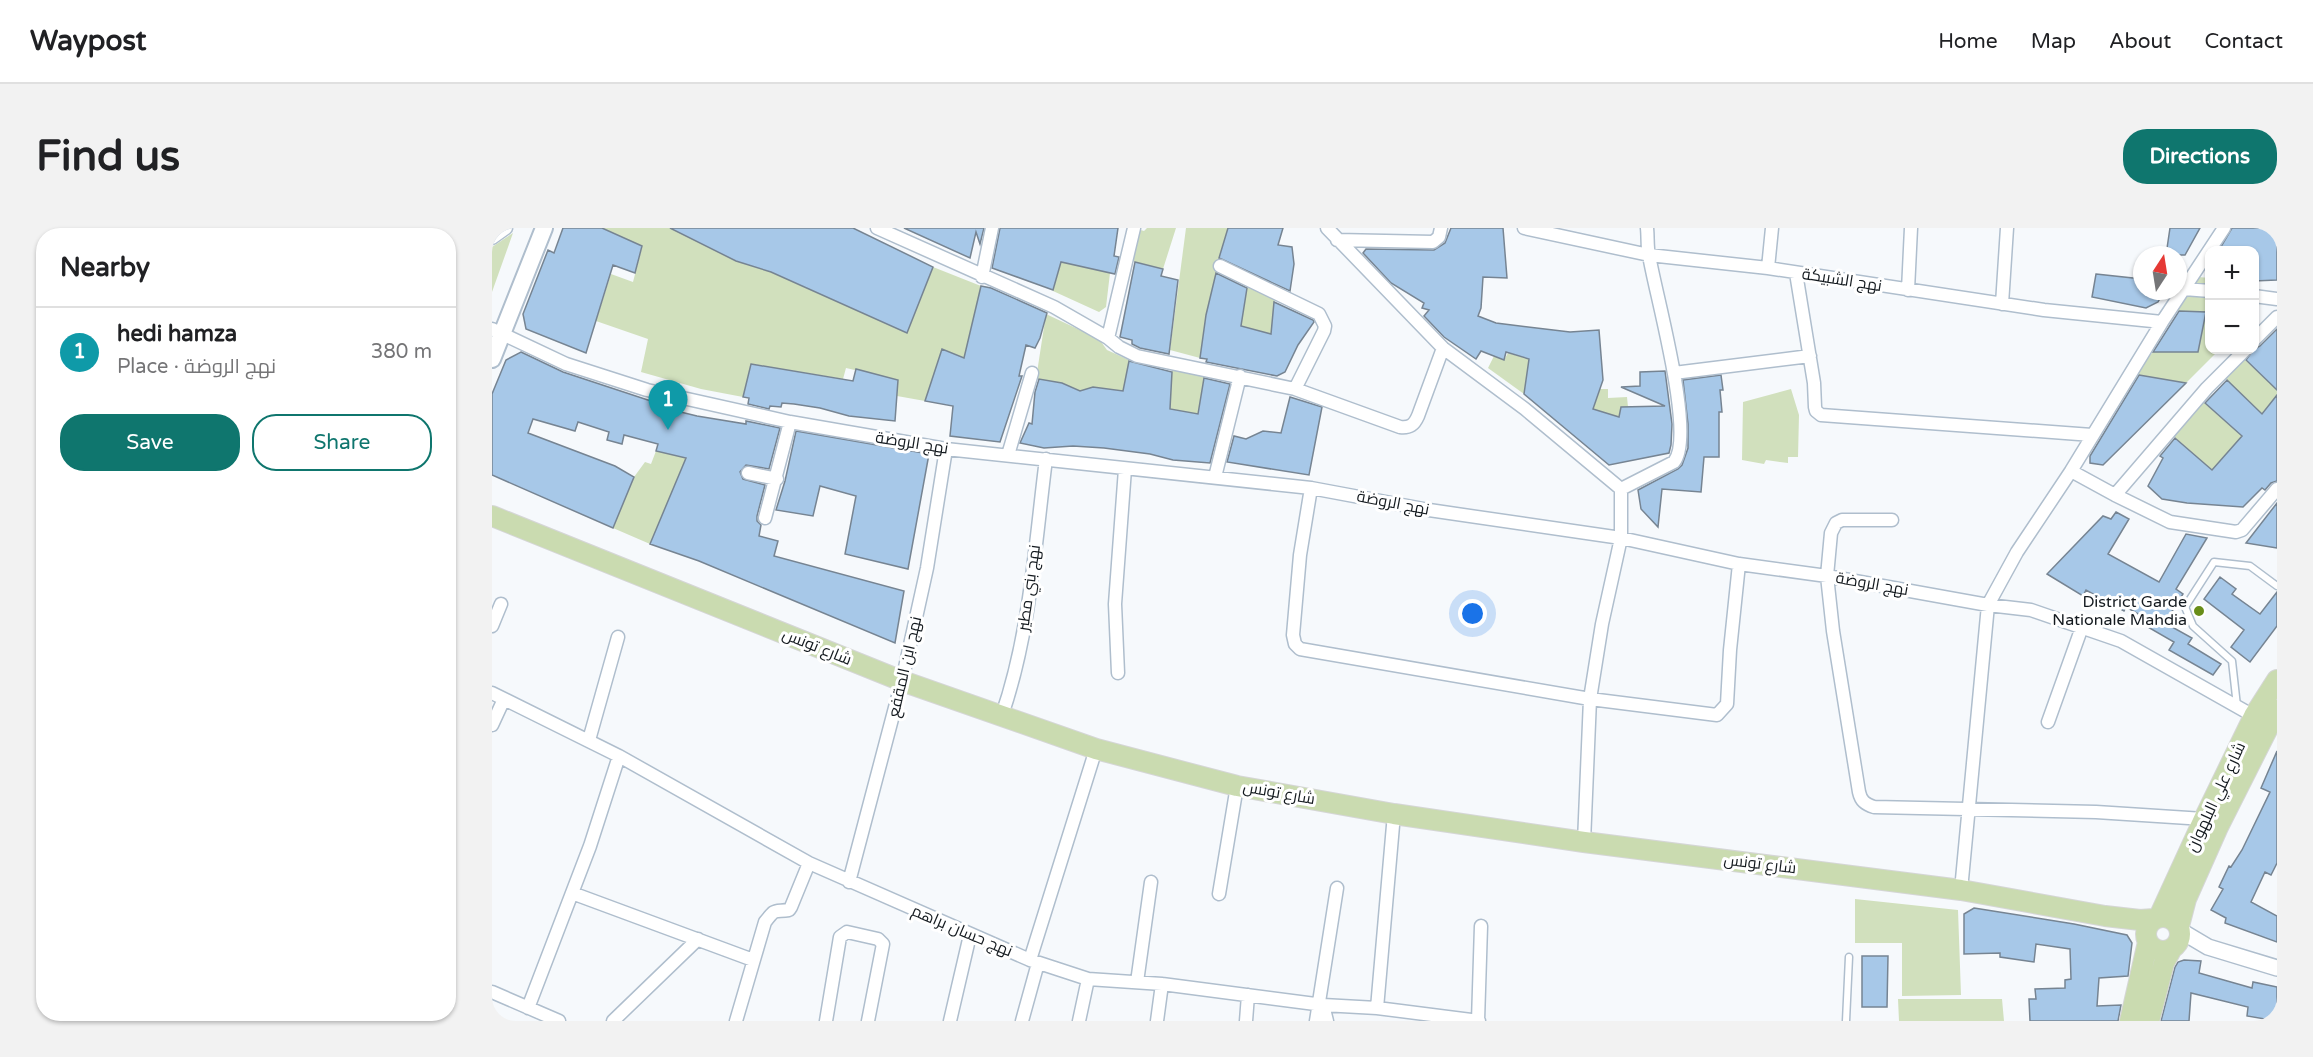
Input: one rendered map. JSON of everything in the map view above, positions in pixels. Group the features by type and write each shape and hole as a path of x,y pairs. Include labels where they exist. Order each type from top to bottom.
{"main road":[{"path":"492,359 497,332 544,228"},
{"name":"شارع تونس","path":"492,516 902,681 1096,749 1237,786 1394,814 1584,842 1961,890 2105,916 2140,920 2157,918"},
{"name":"شارع علي البلهوان","path":"2149,1021 2164,963 2177,938 2186,899 2218,827 2277,680"},
{"name":"شارع علي البلهوان","path":"2157,918 2204,819 2263,717"},
{"name":"شارع تونس","path":"2105,916 2135,929 2147,941"},
{"path":"2130,1021 2147,941 2148,926 2157,918 2171,918 2177,938 2160,951 2147,941"}],"street":[{"path":"492,238 506,228"},
{"path":"877,228 982,277 1054,307 1137,356 1295,389 1400,427 1407,428 1414,424 1443,348"},
{"path":"982,277 992,228"},
{"path":"1108,338 1134,228"},
{"path":"1327,228 1443,348 1525,409 1621,489 1622,538 1602,624 1590,699 1584,842"},
{"path":"1337,240 1433,242 1439,237 1441,228"},
{"name":"نهج الشبيكة","path":"1524,228 1648,255 1768,268 2002,304 2162,322"},
{"path":"1621,489 1671,464 1677,458 1680,431 1674,373 1648,255 1647,228"},
{"path":"1768,268 1772,228"},
{"path":"1908,290 1911,228"},
{"path":"2002,304 2007,228"},
{"path":"2187,284 2224,228"},
{"path":"1220,266 1318,314 1325,326 1324,331 1295,389"},
{"path":"1796,273 1814,383 1815,407 1821,415 2092,435"},
{"path":"2187,289 2205,291"},
{"path":"2259,297 2277,299"},
{"path":"1961,890 1988,605 2017,552 2071,471 2177,300"},
{"path":"2259,335 2277,317"},
{"name":"نهج الروضة","path":"497,332 566,364 647,390 790,422 946,449 1311,488 1429,510 1622,538 1739,564 1827,576 1988,605 2031,610 2121,641 2263,717"},
{"path":"2115,495 2207,388 2241,354"},
{"path":"1674,373 1810,356"},
{"path":"1008,455 1032,373"},
{"path":"1215,477 1240,376"},
{"path":"765,518 790,422"},
{"name":"نهج ابن المقفع","path":"849,882 902,681 927,568 946,449"},
{"name":"نهج بني مطير","path":"1002,715 1013,683 1020,648 1046,459"},
{"path":"1118,673 1115,604 1125,469"},
{"path":"2071,471 2170,522 2236,532 2242,530 2277,489"},
{"path":"748,473 777,479"},
{"path":"1311,488 1300,555 1293,634 1295,644 1300,649 1590,699 1717,715 1727,704 1739,564"},
{"path":"1892,520 1842,520 1836,523 1831,533 1827,576 1833,631 1861,799 1867,805 1969,810 2096,812 2204,819"},
{"path":"492,626 501,604"},
{"path":"2048,722 2082,627"},
{"path":"589,740 618,637"},
{"name":"نهج حسان براهم","path":"492,693 619,756 809,863 1034,962 1088,979 1162,984 1478,1021"},
{"path":"492,725 504,699"},
{"path":"1022,1021 1034,962 1096,749"},
{"path":"528,1008 590,846 619,756"},
{"path":"1219,894 1237,786"},
{"path":"1377,1008 1394,814"},
{"path":"736,1021 765,922 774,911 789,910 809,863"},
{"path":"1137,982 1151,882"},
{"path":"1316,1021 1321,1004 1337,888"},
{"path":"572,893 753,960"},
{"path":"1478,1021 1481,926"},
{"path":"826,1021 840,937 847,932 878,939 883,944 868,1021"},
{"path":"950,1021 970,935"},
{"path":"2177,938 2277,968"},
{"path":"614,1021 698,939"},
{"path":"1079,1021 1088,979"},
{"path":"1157,1021 1162,984"},
{"path":"492,992 551,1019"},
{"path":"1246,1021 1248,995"},
{"path":"1321,1004 1327,1021"}],"lane":[{"path":"2263,717 2232,661 2193,626 2185,607 2214,562 2250,566 2277,586"},
{"path":"1846,1021 1849,957"}],"green space":[{"path":"602,228 670,228 736,261 771,272 907,333 933,267 981,286 964,358 942,349 925,401 897,396 898,380 846,368 843,379 751,364 743,397 701,389 641,372 648,339 596,321 611,274 633,282 642,247"},
{"path":"1147,228 1176,228 1163,269 1132,261 1137,229 1144,231"},
{"path":"1186,228 1228,228 1206,315 1200,358 1170,350"},
{"path":"513,233 492,292 492,247"},
{"path":"1061,262 1110,273 1106,307 1099,312 1053,291"},
{"path":"2199,277 2205,278 2205,312 2173,311 2181,300 2187,300 2187,293"},
{"path":"1247,287 1275,299 1271,334 1241,326"},
{"path":"2205,312 2205,354 2215,354 2186,383 2133,375 2153,352 2198,352"},
{"path":"1046,314 1099,339 1107,350 1129,360 1123,391 1093,387 1080,391 1062,383 1036,379"},
{"path":"1508,353 1529,359 1524,394 1488,368 1494,356 1504,360"},
{"path":"2243,358 2277,390 2277,395 2262,414 2223,376"},
{"path":"1172,369 1205,372 1198,414 1175,410 1173,418 1157,390 1171,391"},
{"path":"1600,389 1608,389 1608,398 1627,397 1628,407 1621,407 1619,417 1601,412 1590,419"},
{"path":"1791,389 1799,415 1798,457 1788,457 1788,463 1766,460 1764,464 1742,460 1743,402"},
{"path":"2202,401 2242,436 2212,470 2170,433"},
{"path":"656,451 686,458 650,544 613,528 634,477 645,462 651,464"},
{"path":"1855,899 1958,910 1961,995 1902,996 1902,943 1855,943"},
{"path":"1898,999 2002,999 2004,1021 1899,1021"}],"building":[{"path":"563,228 602,228 642,246 635,273 613,265 586,353 526,329 523,314 548,250 554,253"},
{"path":"670,228 853,228 933,267 907,333 771,272 736,261"},
{"path":"904,228 984,228 980,244 976,232 970,258"},
{"path":"1000,228 1118,228 1114,256 1119,257 1115,274 1061,262 1053,290 992,268"},
{"path":"1228,228 1283,228 1278,245 1292,247 1294,264 1290,291 1219,258"},
{"path":"1451,228 1503,228 1507,278 1483,277 1481,308 1478,316 1496,323 1570,332 1599,330 1603,380 1593,409 1619,417 1621,407 1665,406 1621,387 1640,386 1640,372 1665,371 1672,424 1669,453 1609,465 1524,394 1529,359 1506,352 1504,360 1481,351 1476,359 1444,337 1424,316 1429,310 1422,308 1424,303 1391,283 1363,253 1366,249 1434,250 1445,243"},
{"path":"2170,228 2200,228 2187,251 2187,246 2167,246"},
{"path":"2232,228 2277,228 2277,280 2259,281 2259,246 2221,246"},
{"path":"1135,262 1163,269 1161,276 1178,280 1169,354 1140,348 1132,344 1132,340 1120,337"},
{"path":"1216,273 1247,288 1241,326 1271,334 1274,302 1313,320 1314,322 1298,345 1285,372 1277,376 1206,362 1207,359 1200,358 1206,315"},
{"path":"2096,274 2133,278 2133,300 2159,300 2146,308 2092,297"},
{"path":"981,286 991,288 1047,313 1035,348 1026,345 1019,376 1022,376 1000,442 950,436 953,406 925,401 942,349 964,358"},
{"path":"2179,311 2205,312 2198,352 2153,352"},
{"path":"2277,329 2277,390 2246,360 2250,354 2259,354 2260,346"},
{"path":"521,352 563,372 657,403 656,406 697,416 746,424 746,421 780,428 769,469 746,465 740,472 743,479 765,485 757,516 757,521 761,525 759,536 778,541 774,556 904,591 895,643 699,561 650,544 686,458 656,451 658,444 624,435 622,444 607,440 609,432 578,422 575,431 533,419 528,433 615,466 634,477 613,528 492,475 492,394 506,360"},
{"path":"1129,361 1172,372 1170,409 1198,414 1204,378 1230,384 1210,463 1173,460 1150,454 1104,448 1073,446 1044,448 1020,443 1029,423 1032,424 1035,392 1039,379 1062,383 1080,391 1093,387 1123,391"},
{"path":"751,364 853,381 856,369 898,380 895,421 849,416 794,404 782,403 781,407 770,406 769,409 748,404 749,398 743,397"},
{"path":"1721,375 1723,390 1720,390 1722,412 1719,412 1719,457 1704,457 1701,492 1662,489 1658,527 1641,509 1638,490 1682,465 1688,448 1683,380"},
{"path":"2139,375 2186,383 2103,465 2090,463 2090,456"},
{"path":"2227,380 2262,414 2277,395 2277,481 2271,483 2265,490 2262,488 2243,507 2162,499 2148,486 2163,458 2160,456 2175,438 2212,470 2242,436 2205,403"},
{"path":"1290,397 1322,407 1309,475 1227,462 1234,436 1246,439 1263,431 1281,433"},
{"path":"796,431 929,454 908,569 845,554 856,496 820,486 813,516 776,510"},
{"path":"2277,503 2277,548 2246,543"},
{"path":"2116,512 2129,519 2108,554 2159,582 2186,534 2207,538 2176,589 2183,594 2169,616 2176,620 2172,627 2192,638 2188,644 2221,664 2213,675 2169,650 2174,642 2146,626 2149,620 2126,607 2124,611 2086,590 2083,596 2047,574 2103,516 2111,519"},
{"path":"2220,577 2236,589 2232,594 2260,614 2277,592 2277,626 2250,662 2231,647 2244,630 2204,599"},
{"path":"2277,751 2277,863 2271,875 2265,872 2251,902 2277,916 2277,942 2225,923 2226,918 2211,910 2223,889 2219,887 2229,866 2231,867 2242,850 2270,792 2261,788"},
{"path":"1974,908 2127,935 2132,943 2128,976 2099,978 2097,1006 2121,1005 2118,1021 2030,1021 2029,999 2036,999 2035,989 2065,988 2065,980 2071,979 2070,949 2036,944 2034,962 2000,957 2000,953 1964,954 1964,914"},
{"path":"1862,956 1888,956 1887,1007 1862,1007"},
{"path":"2201,961 2199,973 2252,988 2253,982 2277,987 2277,1021 2247,1016 2248,1007 2191,993 2189,1021 2161,1021 2175,967 2178,962"}],"place":[{"name":"hedi hamza","path":"668,430"},
{"name":"District Garde Nationale Mahdia","path":"2199,611"}]}
